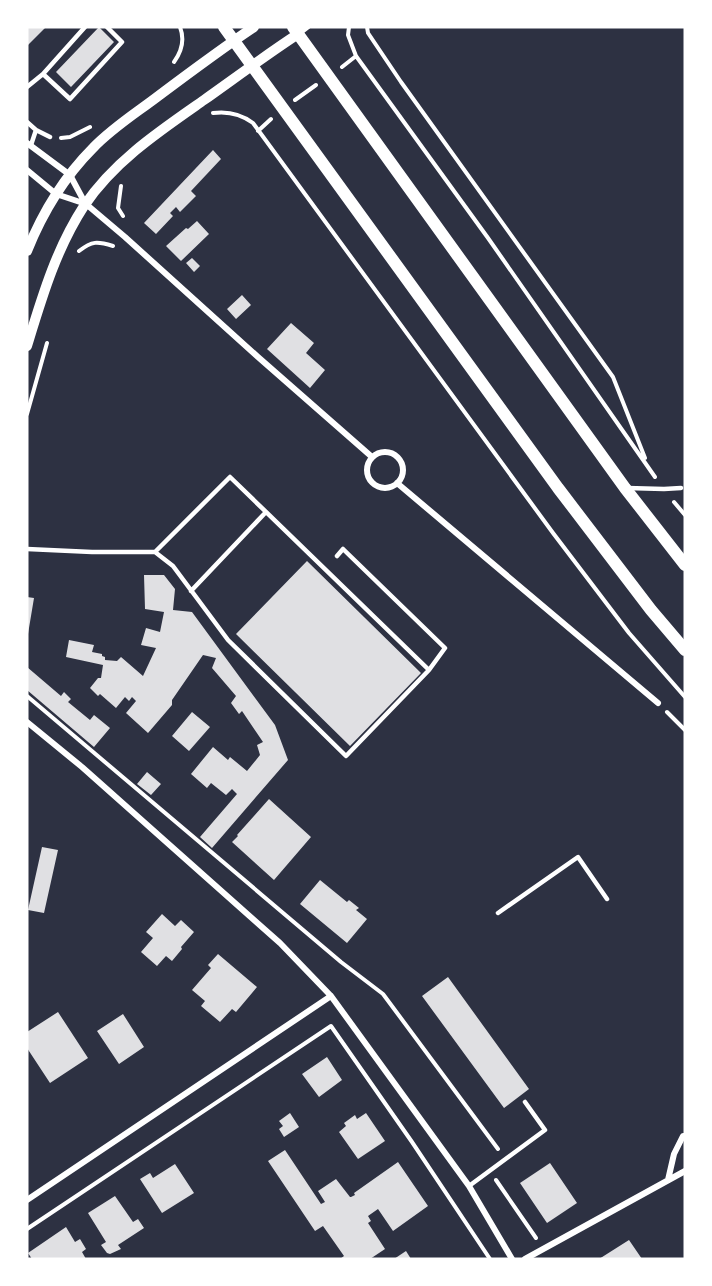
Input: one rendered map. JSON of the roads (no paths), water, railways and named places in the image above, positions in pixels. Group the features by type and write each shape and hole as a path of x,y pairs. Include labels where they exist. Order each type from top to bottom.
{"main road":[{"path":"224,27 552,480 651,610 685,650"},
{"path":"299,29 328,76 625,488 685,565"}],"street":[{"path":"27,251 35,231 56,194 93,147 254,27"},
{"path":"27,346 57,257 73,224 86,204 116,169 164,128 299,29"},
{"path":"29,144 70,175 86,204 372,457"},
{"path":"27,170 56,194 86,204"},
{"path":"383,452 397,456 403,470 402,477 397,483 383,488 370,481 366,468 372,457 383,452"},
{"path":"397,483 658,703"},
{"path":"27,722 82,767 280,943 331,996 469,1186 512,1259"},
{"path":"27,1200 331,996"},
{"path":"668,1180 674,1154 685,1136"},
{"path":"525,1259 685,1171"}],"lane":[{"path":"27,87 43,74 85,27"},
{"path":"43,74 70,99 122,42 106,27"},
{"path":"27,122 50,137"},
{"path":"29,144 36,130"},
{"path":"155,552 230,477 429,670"},
{"path":"625,488 681,488"},
{"path":"191,591 266,512"},
{"path":"27,549 155,552 173,566 228,640 346,756 429,670 445,648 343,549 337,556"},
{"path":"498,912 578,857 608,899"},
{"path":"469,1186 545,1130 525,1102"}]}
